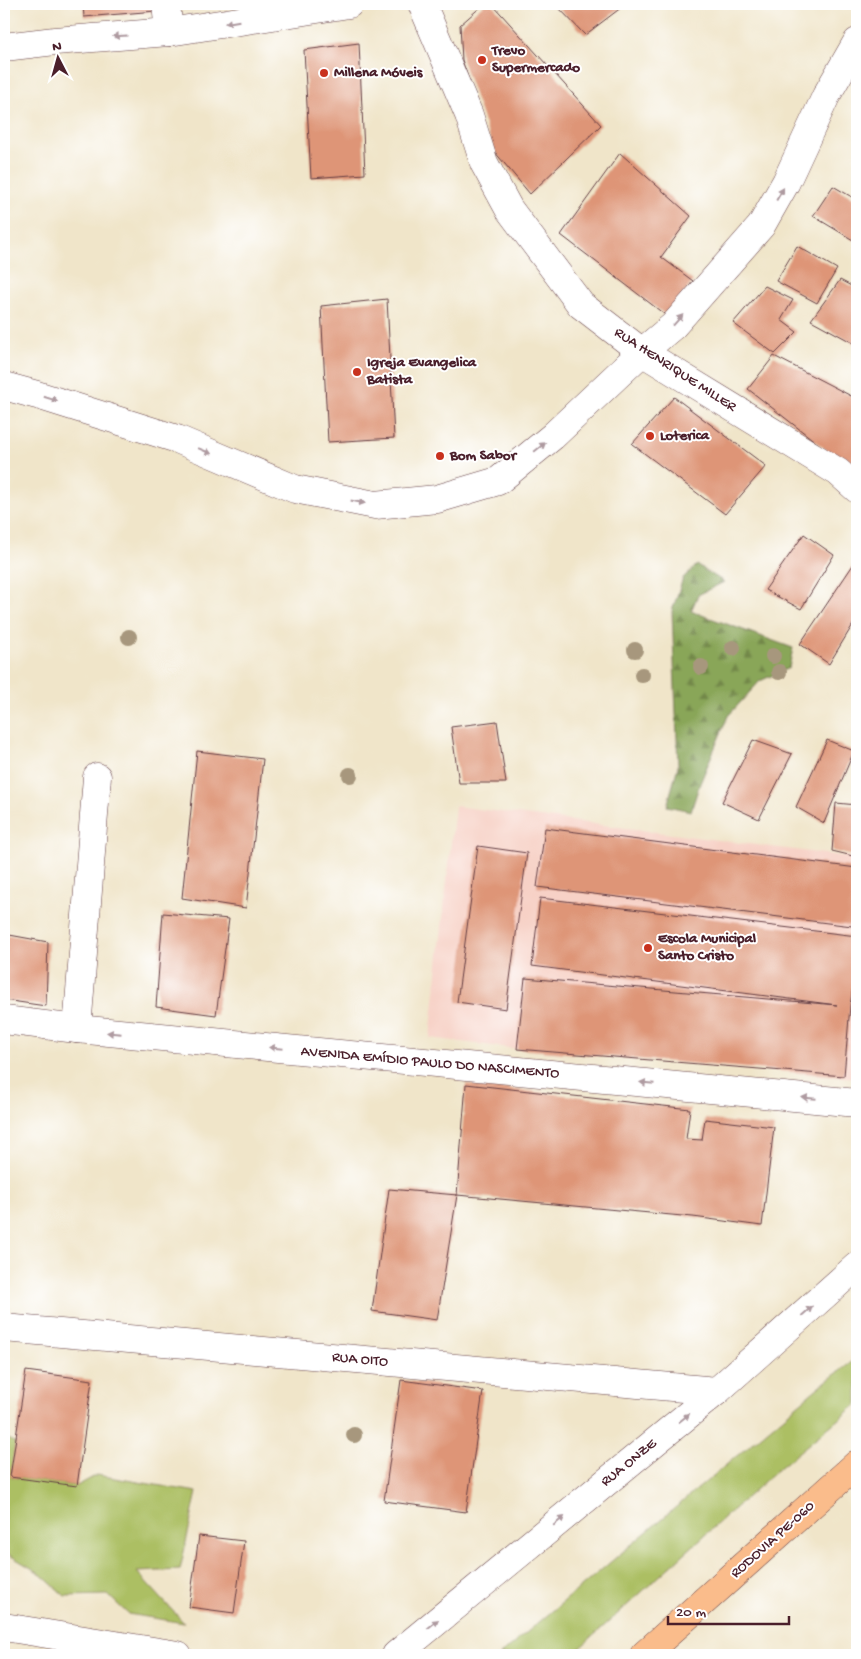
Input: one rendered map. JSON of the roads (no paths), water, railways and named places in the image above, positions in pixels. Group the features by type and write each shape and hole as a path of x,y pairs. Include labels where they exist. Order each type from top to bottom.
{"main road":[{"name":"RODOVIA PE-060","path":"644,1655 857,1464"}],"street":[{"path":"166,4 168,32"},
{"path":"4,47 168,32 349,4"},
{"name":"RUA HENRIQUE MILLER","path":"422,4 469,115 484,164 509,209 581,305 642,352 838,472 857,489"},
{"path":"4,386 177,439 296,489 375,505 437,499 498,481 554,436 642,352 673,326 761,226 786,182 826,96 857,42"},
{"path":"76,1029 97,778"},
{"name":"AVENIDA EMÍDIO PAULO DO NASCIMENTO","path":"4,1020 76,1029 857,1103"},
{"name":"RUA ONZE","path":"396,1655 716,1391 857,1266"},
{"name":"RUA OITO","path":"4,1328 716,1391"},
{"path":"4,1627 178,1655"}],"place":[{"name":"Trevo Supermercado","path":"482,60"},
{"name":"Millena Móveis","path":"324,73"},
{"name":"Igreja Evangelica Batista","path":"357,372"},
{"name":"Loterica","path":"650,436"},
{"name":"Bom Sabor","path":"440,456"},
{"name":"Escola Municipal Santo Cristo","path":"648,948"}]}
